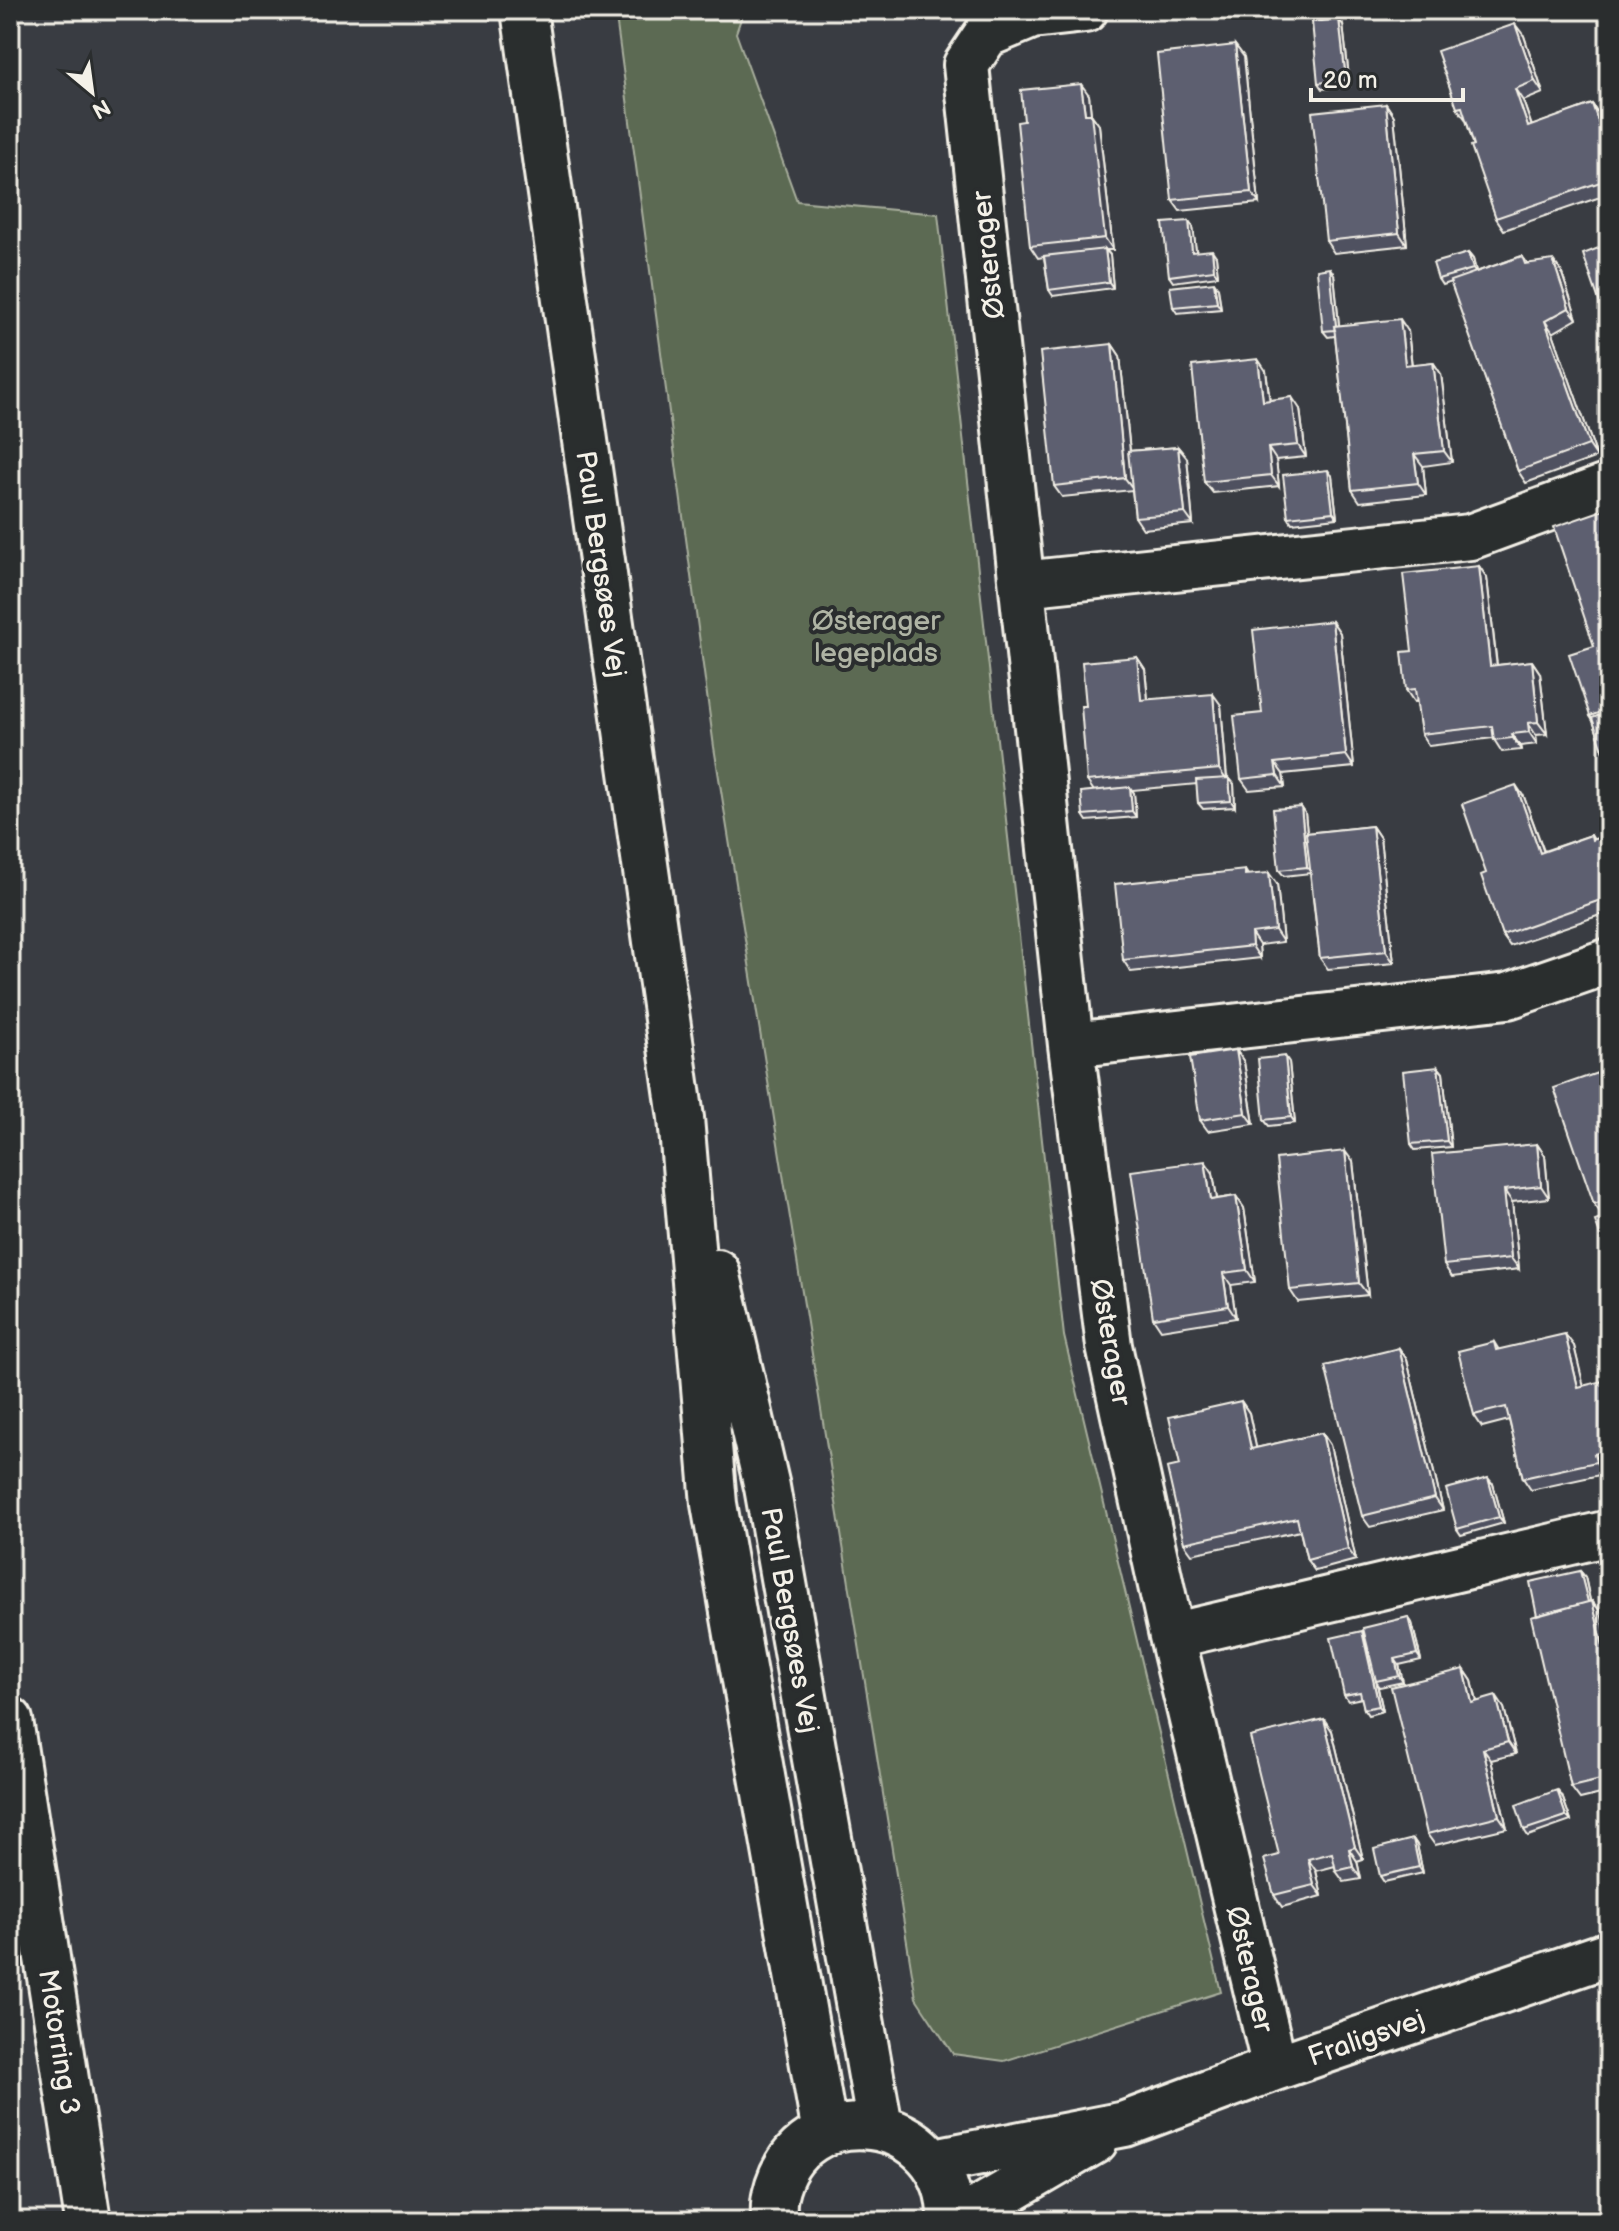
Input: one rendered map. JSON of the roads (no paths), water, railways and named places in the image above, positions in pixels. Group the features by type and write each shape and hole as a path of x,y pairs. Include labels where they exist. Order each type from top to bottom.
{"main road":[{"name":"Paul Bergsøes Vej","path":"524,10 681,1118 714,1504 825,2133"},
{"name":"Østerager","path":"1085,10 1032,16 986,35 966,65 1071,1045 1109,1346 1172,1636 1275,2068"},
{"path":"1022,584 1470,537 1609,486"},
{"path":"1071,1045 1508,996 1609,961"},
{"name":"Paul Bergsøes Vej","path":"681,1118 767,1487 880,2127"},
{"path":"1172,1636 1609,1533"},
{"name":"Motorring 3","path":"10,1720 88,2221"},
{"name":"Fraligsvej","path":"934,2161 1125,2124 1275,2068 1609,1954"},
{"name":"Fraligsvej","path":"958,2221 1125,2124"},
{"path":"774,2221 775,2197 785,2171 802,2149 825,2133 852,2126 880,2127 919,2145 934,2161 945,2181 951,2203 950,2221"}],"park label":[{"name":"Østerager legeplads","path":"876,636"}]}
